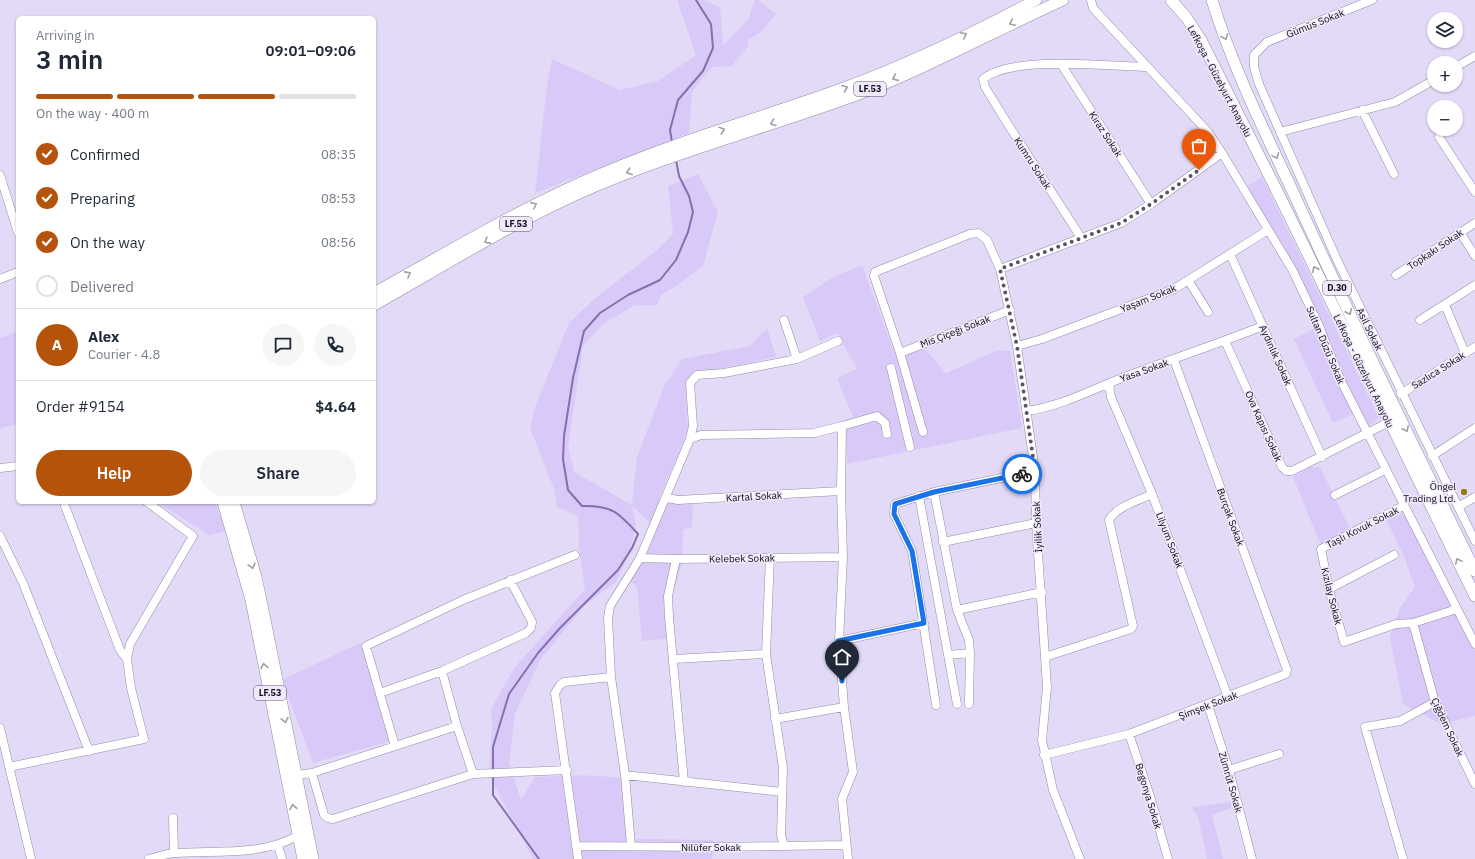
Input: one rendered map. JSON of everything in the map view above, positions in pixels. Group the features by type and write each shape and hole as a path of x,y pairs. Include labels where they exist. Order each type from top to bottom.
{"highway":[{"name":"LF.53","path":"685,147 883,73 1036,0"},
{"name":"LF.53","path":"376,292 534,204 607,171 857,94 1063,0"},
{"name":"Lefkoşa - Güzelyurt Anayolu","path":"1171,0 1186,17 1201,40 1282,201 1475,596"},
{"name":"Lefkoşa - Güzelyurt Anayolu","path":"1212,0 1218,20 1255,109 1321,255 1475,571"},
{"name":"LF.53","path":"376,304 522,221 664,154"},
{"name":"LF.53","path":"224,504 251,600 303,859"},
{"name":"LF.53","path":"235,504 256,577 313,859"}],"street":[{"name":"Sultan Düzü Sokak","path":"1091,0 1093,8 1146,67 1176,96 1208,132 1293,271 1319,326 1340,379 1403,506 1475,644"},
{"name":"Gümüs Sokak","path":"1260,48 1267,42 1372,0"},
{"name":"Asil Sokak","path":"1260,48 1254,54 1254,67 1259,84 1338,262 1401,394 1475,541"},
{"path":"1463,63 1475,56"},
{"path":"1061,64 1146,67"},
{"name":"Kumru Sokak","path":"1061,64 1027,65 990,74 983,79 985,87 1082,239"},
{"name":"Kiraz Sokak","path":"1061,64 1151,204"},
{"path":"1280,132 1395,102 1427,84"},
{"path":"1362,110 1394,174"},
{"path":"1439,137 1475,192"},
{"path":"1000,269 1121,223 1151,204 1222,153"},
{"path":"0,175 16,227"},
{"name":"Topkakı Sokak","path":"1396,275 1475,222"},
{"name":"Yaşam Sokak","path":"1017,346 1042,339 1174,289 1268,230"},
{"path":"1460,232 1475,256"},
{"name":"İyilik Sokak","path":"900,353 874,276 875,272 970,234 978,233 987,240 1000,269 1017,346 1035,471 1036,523 1042,592 1047,687 1042,740 1044,755 1053,790 1080,859"},
{"name":"Aydınlık Sokak","path":"1230,254 1322,457"},
{"path":"0,279 16,273"},
{"path":"1188,280 1208,312"},
{"path":"1420,320 1445,306 1475,285"},
{"path":"1445,306 1465,353"},
{"name":"Mis Çiçeği Sokak","path":"900,353 1010,310"},
{"path":"784,320 797,359"},
{"name":"Yasa Sokak","path":"1026,411 1040,410 1065,402 1108,384 1263,326"},
{"path":"631,846 625,775 611,677 608,618 610,606 640,558 667,498 690,439 693,426 690,383 698,375 724,373 797,359 838,341"},
{"name":"Ova Kapısı Sokak","path":"1225,341 1282,467 1286,471 1292,471 1322,457 1389,422"},
{"name":"Sazlıca Sokak","path":"1401,394 1475,347"},
{"path":"900,353 923,432"},
{"name":"Burçak Sokak","path":"1174,360 1287,670 1286,674"},
{"path":"891,368 910,447"},
{"name":"Lilyum Sokak","path":"1108,384 1111,397 1152,494 1228,697"},
{"path":"690,439 701,435 814,433 877,416 885,423 887,434"},
{"path":"842,426 841,491 843,557 838,641 844,707 853,772 842,799 848,859"},
{"path":"1432,456 1475,428"},
{"path":"0,468 16,466"},
{"path":"1335,495 1385,470"},
{"path":"936,705 912,551 894,514 895,504 934,492 1035,471"},
{"name":"Kartal Sokak","path":"667,498 678,500 841,491"},
{"path":"934,492 957,610 969,640 969,704"},
{"path":"1045,657 1131,629 1133,626 1109,520 1113,514 1121,509 1152,494"},
{"path":"919,496 957,704"},
{"path":"1458,507 1475,497"},
{"path":"9,767 144,739 131,688 127,659 130,644 193,536 150,504"},
{"path":"65,506 120,650 127,659"},
{"name":"Taşlı Kovuk Sokak","path":"1321,549 1403,506"},
{"path":"943,542 1036,523"},
{"path":"0,536 4,553 23,583 89,751"},
{"name":"Kızılay Sokak","path":"1321,549 1329,589 1344,642 1396,624 1413,623"},
{"path":"396,746 366,646 510,580 575,555"},
{"path":"1329,589 1394,555"},
{"path":"770,557 766,654 783,768 781,835 784,846"},
{"name":"Kelebek Sokak","path":"640,558 843,557"},
{"path":"676,559 668,596 684,782"},
{"path":"380,693 442,671 526,633 532,628 532,622 510,580"},
{"path":"957,610 1042,592"},
{"path":"1413,623 1457,609"},
{"path":"838,641 924,623"},
{"name":"Çığdem Sokak","path":"1413,623 1435,702 1475,784"},
{"path":"948,655 970,653"},
{"path":"674,660 766,654"},
{"path":"442,671 457,726 475,774"},
{"name":"Şimşek Sokak","path":"1044,755 1129,734 1286,674"},
{"path":"578,859 567,770 555,693 564,682 611,677"},
{"path":"1403,859 1365,727 1400,721 1435,702"},
{"name":"Zümrüt Sokak","path":"1208,705 1229,770 1252,859"},
{"path":"775,719 844,707"},
{"path":"296,775 312,773 457,726"},
{"path":"0,728 31,859"},
{"name":"Begonya Sokak","path":"1129,734 1150,796 1168,859"},
{"path":"1229,770 1279,754"},
{"path":"312,773 324,814 328,818 332,818 475,774 567,770"},
{"path":"625,775 782,792"},
{"path":"173,818 174,853"},
{"path":"149,859 174,853 220,856 278,846 298,835"},
{"name":"Nilüfer Sokak","path":"576,846 846,845"},
{"path":"278,846 282,859"}],"shaded area":[{"path":"677,0 705,0 720,8 723,45 748,20 755,0 758,0 776,14 761,32 748,40 748,46 732,66 712,67 692,92 689,133 535,193 544,109 552,59 620,90 658,81 696,55"},
{"path":"698,174 718,212 703,266 661,295 657,305 635,305 603,324 583,346 568,448 574,472 632,505 637,457 665,384 682,359 750,346 767,328 776,357 690,375 686,397 688,431 659,498 693,504 692,528 683,529 682,564 671,599 674,638 642,641 637,587 627,578 652,525 632,506 636,526 629,554 616,582 585,605 540,660 515,714 509,763 521,800 535,777 605,776 628,780 635,839 713,840 712,859 533,859 489,775 492,727 491,709 515,667 585,589 579,546 578,516 557,507 554,489 530,428 535,407 569,323 593,300 656,251 673,234 668,186"},
{"path":"1262,177 1379,418 1368,427 1359,411 1333,423 1294,339 1323,324 1295,268 1246,187"},
{"path":"862,265 896,357 925,349 946,373 996,351 1010,351 1022,428 847,464 845,420 853,417 837,378 857,369 837,333 820,341 803,297 835,276"},
{"path":"16,333 16,424 0,428 0,338"},
{"path":"1310,467 1320,467 1352,533 1322,548 1293,477"},
{"path":"160,504 216,504 226,531 209,535"},
{"path":"1408,507 1475,650 1475,716 1441,724 1403,704 1390,637 1400,608 1415,587 1403,554 1386,519"},
{"path":"360,643 394,740 313,763 282,680"},
{"path":"1231,802 1231,808 1212,815 1223,859 1207,859 1198,816 1192,807"}],"waterway":[{"path":"672,142 670,130 678,100 703,71 713,48 711,24 696,0"},
{"path":"493,771 493,747 509,694 538,653 560,628 618,570 632,548 638,534 614,512 601,507 582,506 568,490 563,459 564,436 573,378 584,331 600,313 628,295 660,280 676,260 688,232 693,212 689,196 679,176 676,160"},
{"path":"493,775 493,795 539,859"}],"way so far":[{"path":"1022,474 1035,471 1017,346 1000,269 1121,223 1199,170"}],"place":[{"name":"Öngel Trading Ltd.","path":"1464,492"}],"route":[{"path":"842,681 838,641 924,623 912,551 894,514 895,504 934,492 1022,474"}]}
